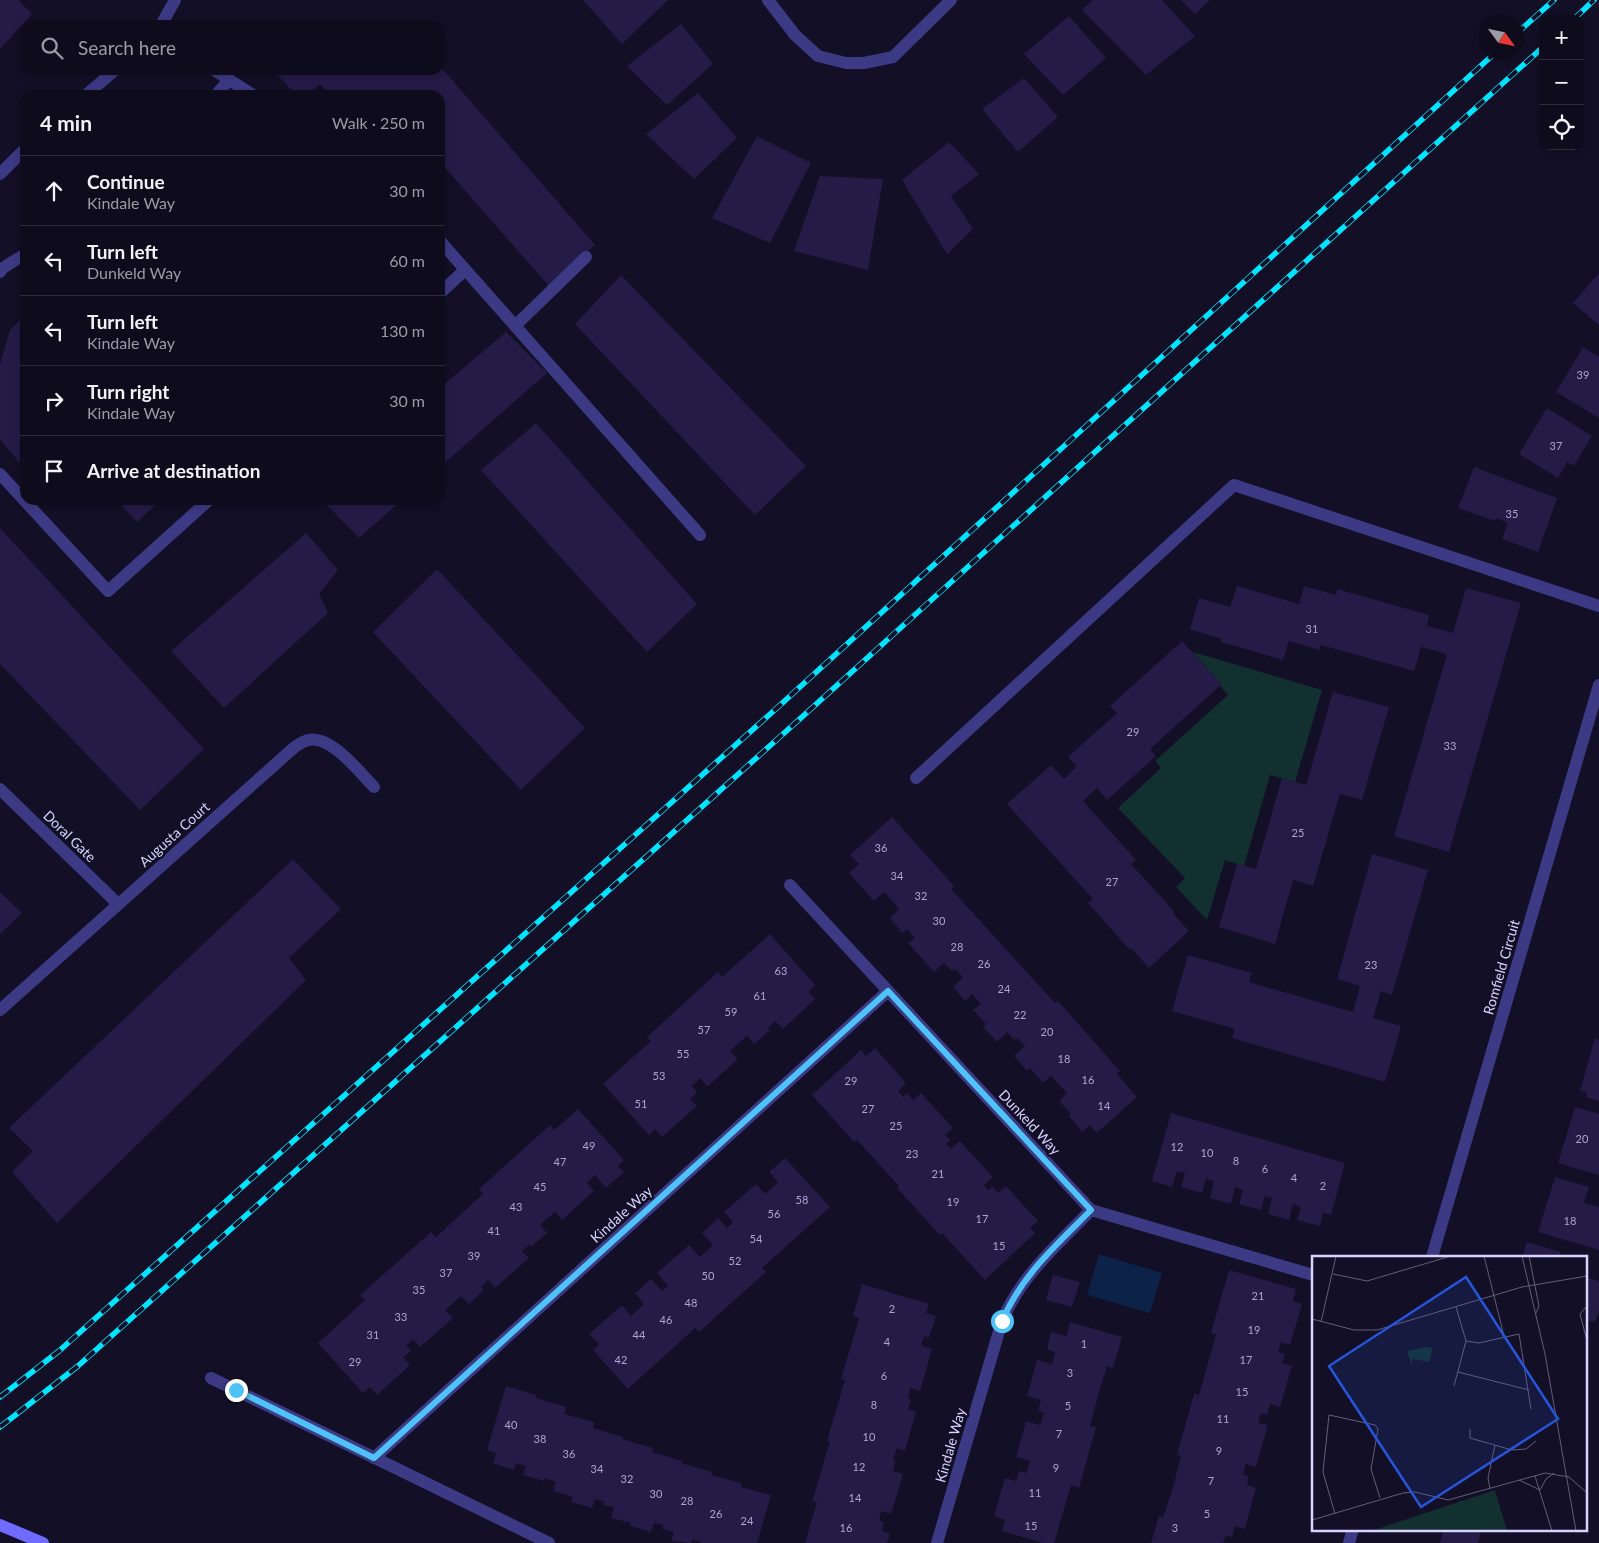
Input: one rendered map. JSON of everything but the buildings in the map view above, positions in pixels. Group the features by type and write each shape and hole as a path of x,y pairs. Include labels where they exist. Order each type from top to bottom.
{"main road":[{"path":"0,1525 43,1543"}],"street":[{"path":"164,20 175,0"},
{"path":"768,0 795,35 818,56 846,63 864,63 893,57 951,0"},
{"path":"92,90 109,75"},
{"path":"222,75 245,90"},
{"path":"220,90 229,80"},
{"path":"0,174 20,154"},
{"path":"445,246 700,535"},
{"path":"0,272 20,257"},
{"path":"515,326 586,257"},
{"path":"445,288 465,270"},
{"path":"0,474 20,495"},
{"path":"916,778 1234,485 1599,606"},
{"path":"29,505 108,590 203,505"},
{"name":"Romfield Circuit","path":"1432,1256 1599,686"},
{"name":"Augusta Court","path":"0,1010 278,761 305,741 323,741 340,752 374,787"},
{"name":"Doral Gate","path":"0,788 118,904"},
{"name":"Dunkeld Way","path":"790,884 1091,1210"},
{"name":"Kindale Way","path":"374,1458 888,991"},
{"path":"1091,1210 1312,1275"},
{"name":"Kindale Way","path":"937,1543 1002,1321 1010,1301 1034,1267 1091,1210"},
{"path":"211,1378 549,1543"},
{"path":"1349,1543 1353,1530"}],"green space":[{"path":"1193,652 1322,690 1295,782 1270,775 1244,866 1225,860 1207,920 1176,887 1185,878 1118,808 1161,768 1155,761 1228,695 1220,686 1221,684"}],"water":[{"path":"1099,1254 1162,1273 1150,1313 1087,1295"}],"railway":[{"path":"1524,27 1554,0"},
{"path":"1578,15 1594,0"},
{"path":"0,1427 78,1366 792,726 1539,51"},
{"path":"0,1397 59,1351 778,707 1487,60"}],"route":[{"path":"236,1390 374,1458 888,991 1091,1210 1034,1267 1010,1301 1002,1321"}]}
